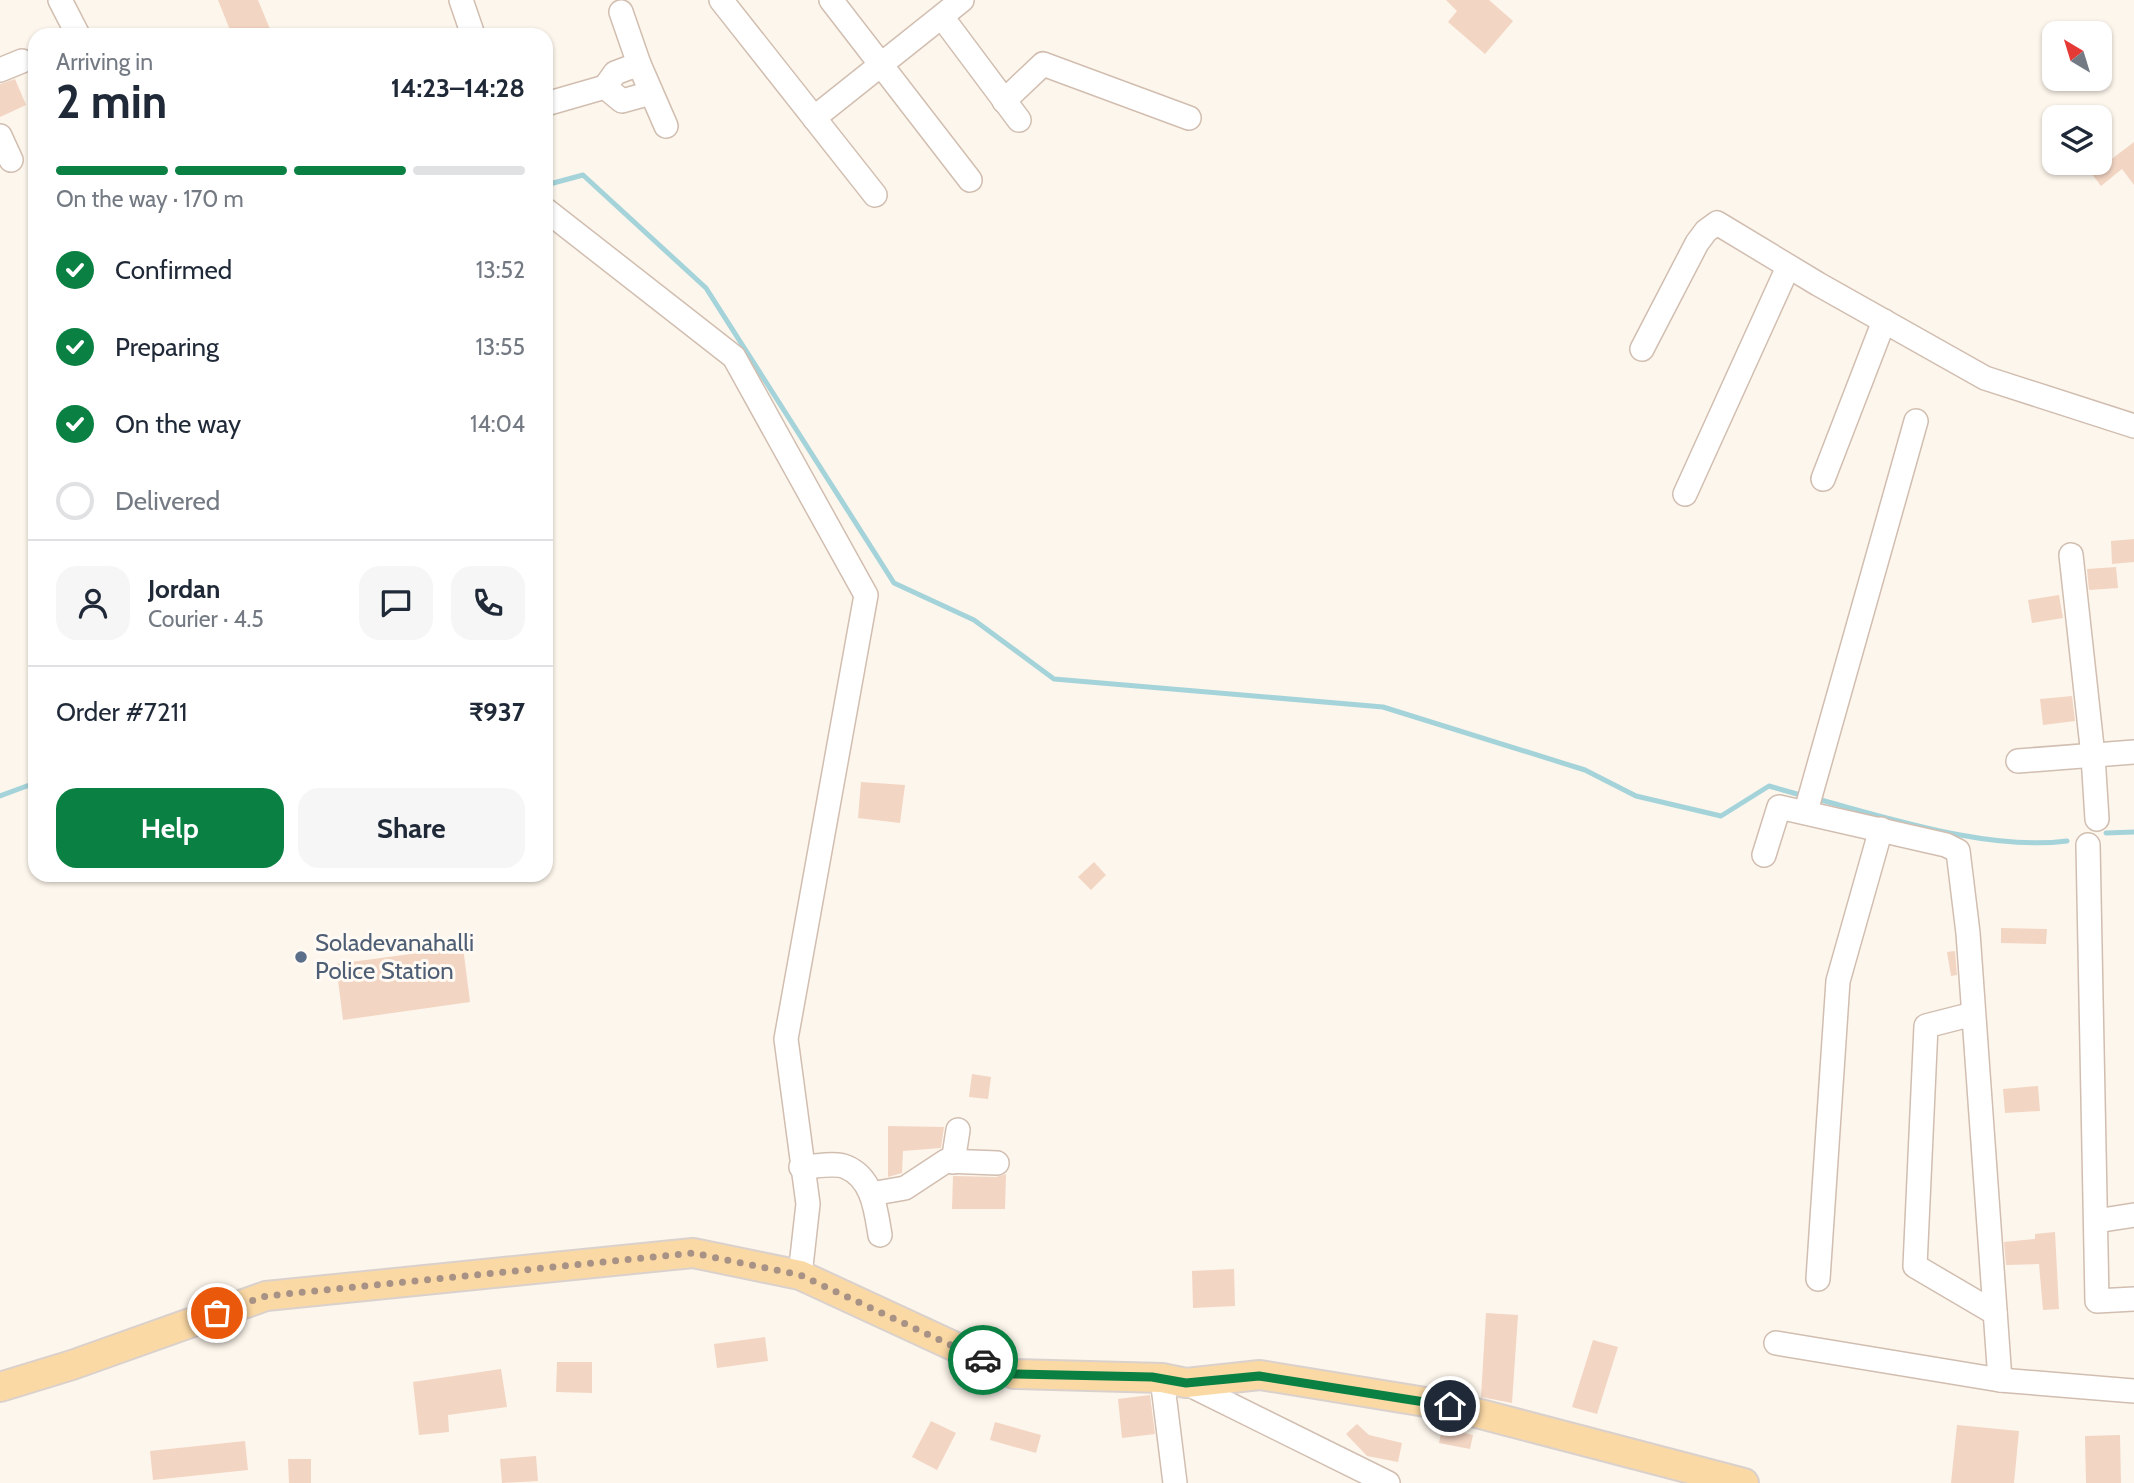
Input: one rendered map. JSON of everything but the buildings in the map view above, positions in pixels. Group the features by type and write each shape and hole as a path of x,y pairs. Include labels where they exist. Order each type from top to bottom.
{"main road":[{"path":"0,1387 72,1365 266,1296 693,1253 800,1275 1014,1374 1174,1380 1259,1376 1450,1406 1744,1483"}],"street":[{"path":"60,0 74,28"},
{"path":"461,0 471,28"},
{"path":"721,0 875,195"},
{"path":"831,0 970,180"},
{"path":"814,118 951,6 1004,101 1019,120"},
{"path":"621,12 639,64 666,126"},
{"path":"0,70 22,61"},
{"path":"553,102 605,87 615,73 639,64"},
{"path":"1004,101 1043,64 1189,118"},
{"path":"605,87 622,101 651,93"},
{"path":"0,136 11,160"},
{"path":"553,215 734,356 866,595 786,1039 808,1204 800,1275"},
{"path":"1642,349 1697,243 1706,231 1717,223 1788,267 1985,378 2134,426"},
{"path":"1685,494 1788,267"},
{"path":"1823,479 1884,321"},
{"path":"1806,810 1916,421"},
{"path":"2071,555 2093,756 2096,819"},
{"path":"2018,761 2134,752"},
{"path":"1764,855 1779,807 1806,810 1945,845 1958,851 2000,1380"},
{"path":"1818,1279 1838,981 1881,830"},
{"path":"2088,845 2097,1301 2134,1299"},
{"path":"1973,1014 1926,1026 1915,1266 1995,1313"},
{"path":"953,1162 958,1130"},
{"path":"871,1194 905,1188 946,1161 997,1163"},
{"path":"802,1167 845,1166 861,1178 871,1194 880,1235"},
{"path":"2096,1221 2134,1215"},
{"path":"1776,1343 2000,1380 2134,1391"},
{"path":"1175,1483 1174,1380 1388,1483"}],"waterway":[{"path":"553,183 583,175 706,288 894,583 974,620 1054,679 1383,707 1585,770 1636,796 1721,816 1769,786 1804,796"},
{"path":"0,796 28,786"},
{"path":"1817,799 1909,824 1974,837 2037,843 2067,841"},
{"path":"2106,833 2134,832"}],"way so far":[{"path":"217,1313 266,1296 590,1261 693,1253 800,1275 909,1328 983,1360"}],"place":[{"name":"Soladevanahalli Police Station","path":"301,957"}],"route":[{"path":"983,1360 1014,1374 1152,1377 1186,1383 1259,1376 1450,1406"}]}
